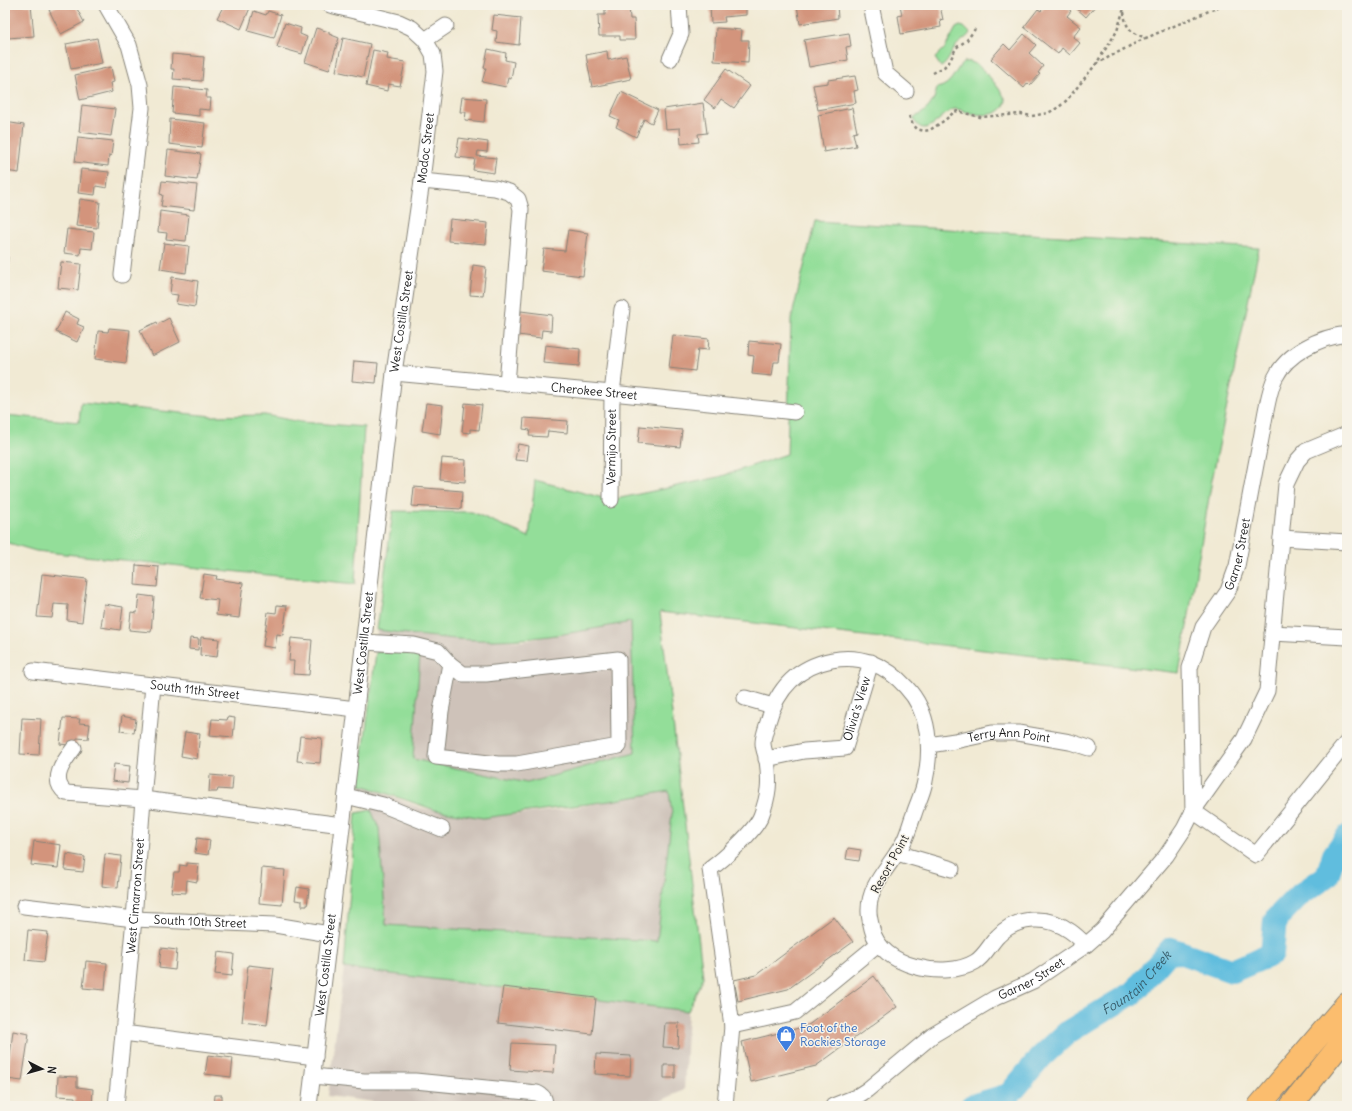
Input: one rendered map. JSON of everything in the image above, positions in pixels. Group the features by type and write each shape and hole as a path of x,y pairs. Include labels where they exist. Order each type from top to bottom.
{"highway":[{"path":"1259,1106 1347,1003"},
{"path":"1291,1106 1347,1036"}],"street":[{"path":"106,5 129,45 140,85 142,108 122,275"},
{"name":"Modoc Street","path":"330,5 399,22 412,28 425,40 433,54 435,71 422,181 495,188 509,192 518,199 522,209 508,384"},
{"path":"670,59 681,34 679,5"},
{"path":"871,5 885,73 906,91"},
{"path":"425,40 446,26"},
{"name":"West Costilla Street","path":"309,1106 394,374 422,181"},
{"name":"Vermijo Street","path":"611,500 612,393 622,309"},
{"name":"Garner Street","path":"833,1106 856,1097 867,1090 933,1035 995,998 1033,982 1086,945 1102,931 1166,856 1193,811 1190,668 1203,628 1228,591 1237,566 1267,405 1275,378 1292,355 1318,341 1338,334 1347,334"},
{"name":"Cherokee Street","path":"394,374 612,393 795,412"},
{"path":"1347,434 1306,451 1297,461 1286,484 1267,691 1244,739 1193,811 1256,855 1347,742"},
{"path":"1281,538 1347,542"},
{"path":"1272,633 1347,637"},
{"path":"364,642 414,645 438,651 450,664 463,674 486,674 618,659 619,746 517,764 498,764 436,757 440,711 450,664"},
{"name":"Resort Point","path":"725,1106 732,1026 710,869 720,862 760,819 768,798 770,784 763,744 773,706 787,683 801,671 814,664 843,658 859,658 871,662 886,670 899,679 915,696 928,733 929,752 925,783 904,842 879,878 872,893 868,912 872,933 880,947 901,962 918,967 952,970 975,962 983,956 997,937 1007,928 1028,920 1050,921 1069,930 1086,945"},
{"name":"Olivia's View","path":"766,759 804,752 845,748 871,662"},
{"name":"South 11th Street","path":"33,671 356,709"},
{"name":"West Cimarron Street","path":"116,1106 134,919 153,685"},
{"path":"745,698 773,706"},
{"name":"Terry Ann Point","path":"929,745 992,733 1018,733 1070,742 1089,748"},
{"path":"74,748 66,758 58,779 60,788 66,793 143,799 342,825"},
{"path":"346,796 383,805 442,829"},
{"path":"897,852 952,869"},
{"name":"South 10th Street","path":"24,906 134,919 275,925 329,934"},
{"path":"732,1026 795,1012 878,944"},
{"path":"123,1033 315,1057"},
{"path":"313,1076 364,1080 415,1081 537,1093 542,1095 545,1100 545,1106"}],"path":[{"path":"909,116 912,123 918,129 924,131 930,130 957,111 980,117 1021,114 1032,116 1048,113 1068,100 1096,64 1117,31 1126,5"},
{"path":"1096,64 1146,38 1223,5"},
{"path":"1123,10 1125,23 1132,32 1146,38"},
{"path":"933,73 944,67 950,61 956,48 967,40 975,29"}],"shaded area":[{"path":"631,622 635,753 527,783 498,781 413,759 420,653 376,652 377,630 435,638 523,641"},
{"path":"359,784 421,808 483,818 560,810 669,791 672,814 657,941 385,925 379,828"},
{"path":"344,968 688,1011 684,1090 654,1104 560,1102 553,1106 404,1106 328,1096"}],"green space":[{"path":"960,26 964,27 970,33 956,46 948,60 941,67 935,58 945,48 956,28"},
{"path":"964,62 975,64 996,84 1006,100 1004,106 997,112 986,115 955,109 928,127 923,128 918,125 913,118 926,110 932,103 937,88 947,84"},
{"path":"815,221 1259,248 1212,480 1179,673 660,612 703,977 688,1011 344,968 356,813 371,810 379,828 386,925 657,941 672,814 669,791 610,801 483,818 435,810 359,784 376,652 420,653 413,759 527,783 635,753 631,622 563,634 512,640 451,639 377,630 393,511 472,512 529,537 535,480 611,500 719,477 787,454 791,320"},
{"path":"81,403 212,416 265,415 301,422 364,427 355,584 36,551 5,542 5,415 79,422"}],"building":[{"path":"5,5 31,5 34,36 8,38"},
{"path":"58,5 75,5 84,22 61,34 49,10"},
{"path":"224,5 243,5 250,8 241,29 217,18"},
{"path":"605,5 629,5 630,19 634,19 635,40 620,40 620,36 599,36 598,15 605,15"},
{"path":"710,5 746,5 746,15 724,17 725,22 711,23"},
{"path":"797,5 837,5 838,18 800,24"},
{"path":"900,5 940,5 943,20 940,19 941,27 901,34 898,16 902,15"},
{"path":"1046,5 1064,5 1071,11 1067,16 1081,27 1073,37 1080,43 1070,55 1062,48 1058,54 1024,27 1038,9 1041,11"},
{"path":"1073,5 1096,5 1086,17"},
{"path":"254,11 266,15 268,11 281,15 274,38 248,31"},
{"path":"494,15 521,18 519,45 496,42 497,31 492,30"},
{"path":"285,23 301,28 300,34 307,37 302,54 277,47"},
{"path":"316,28 329,32 329,34 339,38 329,70 305,62"},
{"path":"716,28 742,30 741,40 749,40 748,63 714,61"},
{"path":"849,33 851,46 846,47 848,60 809,67 804,40"},
{"path":"1024,34 1036,45 1029,53 1043,66 1038,73 1040,74 1030,85 1028,83 1024,88 991,59 1004,44 1010,50"},
{"path":"97,38 102,63 71,69 66,44"},
{"path":"343,38 370,44 363,77 336,71"},
{"path":"488,49 506,53 505,60 514,62 511,79 508,78 506,87 482,82 486,68 484,68"},
{"path":"373,50 388,53 387,59 405,62 400,86 388,84 387,91 366,86"},
{"path":"607,51 608,60 626,56 631,79 592,87 586,55"},
{"path":"172,54 204,57 202,81 173,79 174,69 171,69"},
{"path":"111,67 114,82 110,83 112,92 80,100 75,75"},
{"path":"726,69 750,86 734,108 721,99 715,108 704,100"},
{"path":"855,76 858,90 854,91 856,103 818,110 813,85 828,83 828,80"},
{"path":"174,87 207,90 206,98 211,98 210,110 199,109 199,116 172,113"},
{"path":"621,92 658,110 652,123 644,119 636,137 616,127 619,120 610,116"},
{"path":"462,97 486,99 484,122 465,120 466,112 460,112"},
{"path":"703,103 707,133 698,134 699,142 681,144 680,128 666,129 664,109"},
{"path":"82,105 115,109 111,136 79,132"},
{"path":"852,108 857,132 853,133 856,146 824,152 818,115"},
{"path":"170,119 205,123 202,148 169,144"},
{"path":"5,122 24,125 19,173 5,171"},
{"path":"78,137 113,141 108,166 75,162"},
{"path":"459,138 488,142 487,152 478,151 477,156 496,158 494,173 473,170 475,159 456,157"},
{"path":"168,150 201,154 197,180 165,176"},
{"path":"81,169 109,172 107,188 96,186 95,195 78,193"},
{"path":"162,181 197,185 194,210 161,206 163,195 160,194"},
{"path":"80,199 100,202 97,228 76,226"},
{"path":"160,211 189,215 186,241 166,239 167,233 158,232"},
{"path":"450,219 488,223 486,244 448,241"},
{"path":"67,229 94,232 92,249 81,248 80,255 64,253"},
{"path":"568,230 588,233 583,276 541,271 544,249 565,251"},
{"path":"164,243 189,246 186,273 160,269"},
{"path":"5,257 8,257 6,282 5,282"},
{"path":"61,262 81,264 78,290 58,288"},
{"path":"473,265 486,267 483,296 470,295"},
{"path":"172,277 198,281 195,307 176,304 178,295 170,294"},
{"path":"521,311 552,315 551,331 542,330 541,338 518,335"},
{"path":"65,312 79,319 77,324 84,327 77,342 56,332"},
{"path":"169,318 180,342 152,356 140,330 157,322 158,324"},
{"path":"109,328 130,330 126,363 95,359 98,331 108,332"},
{"path":"673,335 709,339 708,350 698,349 695,371 669,368"},
{"path":"749,341 781,344 779,362 774,362 772,376 752,374 754,356 748,355"},
{"path":"545,345 580,349 579,366 543,363"},
{"path":"354,361 378,363 376,383 352,381"},
{"path":"426,403 443,405 440,434 422,431"},
{"path":"465,403 482,405 479,430 470,429 470,433 462,432"},
{"path":"524,418 568,421 567,433 548,431 547,437 529,436 530,430 523,429"},
{"path":"640,426 682,430 680,447 638,443"},
{"path":"518,444 529,446 527,461 515,460"},
{"path":"442,458 466,460 465,482 440,480"},
{"path":"414,487 462,491 461,509 412,506"},
{"path":"136,565 159,567 157,587 135,585"},
{"path":"42,574 87,579 82,622 67,620 68,605 54,604 52,618 37,617"},
{"path":"204,574 217,576 216,579 243,583 239,618 216,615 218,600 200,598"},
{"path":"139,595 154,597 151,632 129,630 131,612 137,613"},
{"path":"104,604 123,607 120,630 101,627"},
{"path":"277,605 287,606 283,635 277,634 275,648 263,646 268,612 276,613"},
{"path":"201,637 219,639 217,657 200,655"},
{"path":"190,638 199,639 198,650 189,649"},
{"path":"291,638 312,640 309,675 293,674 294,661 289,661"},
{"path":"122,716 136,719 134,733 120,731"},
{"path":"228,717 235,718 233,737 210,735 212,719 227,720"},
{"path":"22,718 41,719 39,755 20,754"},
{"path":"63,718 80,719 79,723 90,724 88,739 77,738 76,746 60,744"},
{"path":"185,732 200,734 197,759 181,756"},
{"path":"300,736 322,738 320,763 297,761"},
{"path":"114,764 130,766 128,783 112,781"},
{"path":"210,775 233,777 232,790 218,789 217,792 209,792"},
{"path":"197,838 210,840 208,855 195,853"},
{"path":"34,841 61,845 58,868 31,865"},
{"path":"848,848 861,850 859,861 846,859"},
{"path":"67,854 85,857 83,872 65,870"},
{"path":"105,854 121,856 118,888 102,886"},
{"path":"187,863 199,864 197,882 187,880 186,893 171,892 174,872 179,872 180,865 187,866"},
{"path":"262,868 285,870 282,905 259,903"},
{"path":"297,887 309,889 307,906 302,906 302,901 295,900"},
{"path":"834,917 853,942 788,989 738,1001 734,980 756,975"},
{"path":"28,930 48,932 44,962 25,960"},
{"path":"161,948 177,950 175,970 159,968"},
{"path":"218,952 234,954 232,976 215,974"},
{"path":"86,961 107,963 105,990 83,988"},
{"path":"248,965 274,968 267,1025 242,1022"},
{"path":"874,976 897,1007 816,1066 751,1082 742,1042 807,1026"},
{"path":"503,987 596,998 592,1034 498,1023"},
{"path":"665,1023 679,1023 678,1048 663,1047"},
{"path":"13,1031 29,1034 22,1081 7,1079"},
{"path":"512,1043 555,1045 553,1073 510,1070"},
{"path":"596,1054 631,1056 630,1076 595,1074"},
{"path":"208,1055 233,1058 231,1077 205,1074"},
{"path":"664,1065 675,1065 675,1078 664,1078"},
{"path":"58,1076 77,1077 77,1087 93,1089 92,1106 74,1106 75,1097 57,1096"},
{"path":"215,1095 222,1095 222,1106 214,1106"}],"waterway":[{"name":"Fountain Creek","path":"972,1106 1009,1095 1041,1057 1068,1032 1134,992 1171,949 1232,971 1272,954 1275,920 1297,897 1327,876 1334,855 1347,837"}],"place":[{"name":"Foot of the Rockies Storage","path":"786,1052"}]}
